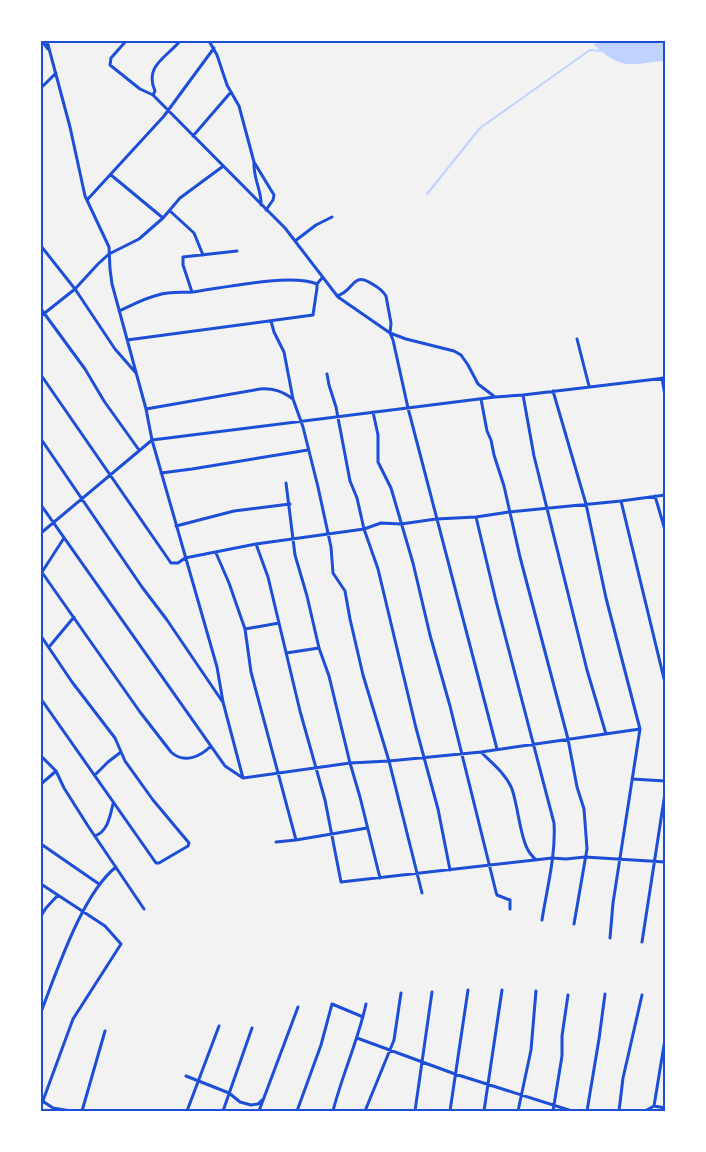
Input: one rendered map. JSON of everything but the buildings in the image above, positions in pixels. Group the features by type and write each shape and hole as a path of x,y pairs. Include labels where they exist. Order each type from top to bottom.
{"street":[{"path":"42,41 50,53"},
{"path":"47,41 87,200 108,243 112,284 137,374 161,473 217,667 223,702 243,778"},
{"path":"126,41 111,58 110,66 140,89 153,95 295,241 337,296 390,333 454,351 465,359 478,384 495,397"},
{"path":"153,95 155,91 151,81 153,71 157,64 180,41"},
{"path":"209,41 214,48 244,119 254,162 255,182 262,200 261,206"},
{"path":"87,200 164,116 214,48"},
{"path":"41,88 56,73"},
{"path":"193,136 231,92"},
{"path":"254,162 274,195 266,210"},
{"path":"43,315 75,289 109,254 139,239 170,211 180,198 222,167"},
{"path":"111,175 163,218"},
{"path":"170,211 194,233 203,255"},
{"path":"295,241 316,225 332,217"},
{"path":"41,246 75,289 115,349 137,374"},
{"path":"192,292 183,265 183,257 237,251"},
{"path":"316,284 322,278"},
{"path":"337,296 345,292 359,279 364,279 374,284 386,296 391,323 390,333 408,408 497,749"},
{"path":"119,311 157,295 284,281 307,280 316,284"},
{"path":"127,340 313,315 316,284"},
{"path":"41,309 43,315 85,369 104,401 139,450"},
{"path":"271,322 284,352 293,399 301,421 328,533 333,573 345,591 363,675 389,761 422,892"},
{"path":"577,339 589,386"},
{"path":"328,374 350,481 357,498 364,529 378,569 416,728 425,757 447,849 450,870"},
{"path":"41,375 170,562 178,563 185,558 256,544 364,529 381,524 476,517 665,495"},
{"path":"41,533 152,440 337,416 663,378 665,396"},
{"path":"146,409 268,388 280,391 293,399"},
{"path":"553,391 586,504 606,598 640,730 620,858 610,938"},
{"path":"522,395 534,456 606,734"},
{"path":"481,399 487,431 491,440 568,739 577,787 584,809 587,840 574,924"},
{"path":"373,412 378,436 378,462 392,488 413,563 497,895 510,900 510,909"},
{"path":"41,439 223,702"},
{"path":"161,473 308,450"},
{"path":"286,483 296,555 380,878"},
{"path":"655,496 665,530"},
{"path":"621,501 665,683"},
{"path":"176,526 234,511 290,504"},
{"path":"41,505 210,746 225,766 243,778 350,763 481,752 640,730"},
{"path":"476,517 554,822 555,838 542,920"},
{"path":"64,538 42,572 140,712 175,756 189,758 204,753 210,746"},
{"path":"256,544 268,577 294,688 332,834 341,882 552,858 620,858 665,862"},
{"path":"216,553 245,629 251,672 296,840"},
{"path":"49,647 74,617"},
{"path":"245,629 279,623"},
{"path":"41,636 72,682 115,738 125,761 148,794 189,843 188,846 156,863 41,699"},
{"path":"286,653 319,648"},
{"path":"95,775 120,752"},
{"path":"481,752 499,770 511,787 525,842 528,850 536,860"},
{"path":"41,756 56,770 64,788 144,909"},
{"path":"41,784 56,770"},
{"path":"632,779 665,781"},
{"path":"642,942 665,793"},
{"path":"95,836 103,831 106,826 114,803"},
{"path":"276,842 367,828"},
{"path":"41,844 99,884"},
{"path":"41,1012 70,938 83,912 99,884 116,867"},
{"path":"41,884 105,926 121,944 73,1019 41,1106"},
{"path":"41,916 58,895"},
{"path":"450,1111 464,1029 468,990"},
{"path":"484,1111 502,990"},
{"path":"518,1111 530,1050 536,991"},
{"path":"415,1111 432,992"},
{"path":"365,1111 394,1040 401,993"},
{"path":"586,1111 605,994"},
{"path":"553,1111 568,995"},
{"path":"619,1111 623,1078 642,995"},
{"path":"297,1111 321,1045 332,1004 363,1017"},
{"path":"333,1111 366,1004"},
{"path":"258,1111 298,1006"},
{"path":"187,1111 219,1026"},
{"path":"223,1111 252,1028"},
{"path":"82,1111 106,1031"},
{"path":"357,1038 388,1051 455,1074 572,1111"},
{"path":"654,1106 665,1039"},
{"path":"186,1076 229,1093 240,1102 258,1104 263,1100"},
{"path":"42,1101 53,1108 71,1111"},
{"path":"645,1111 654,1106 665,1108"}],"water":[{"path":"597,41 665,41 665,61 624,64 610,58 594,45"}],"waterway":[{"path":"427,194 480,128 590,50 603,51"}]}
